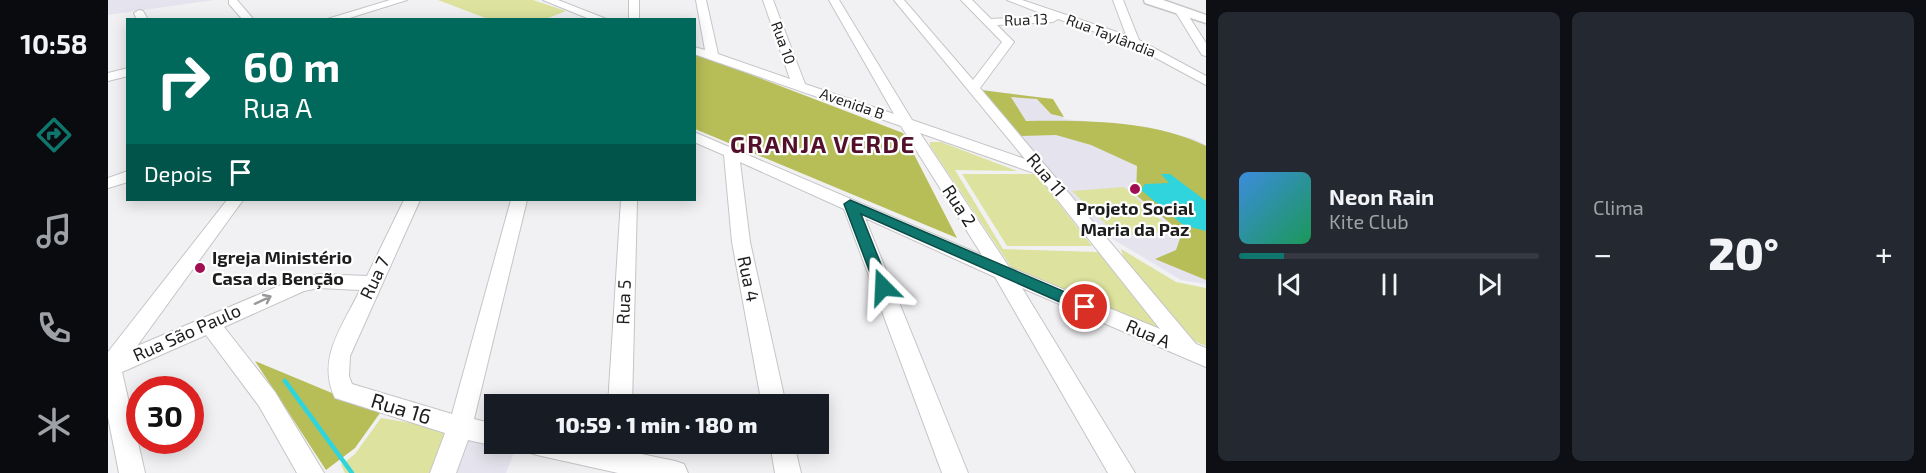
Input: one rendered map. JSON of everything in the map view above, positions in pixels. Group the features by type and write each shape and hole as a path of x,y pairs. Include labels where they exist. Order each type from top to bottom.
{"main road":[{"path":"1150,0 1164,5 1180,5 1206,19"}],"street":[{"path":"336,18 402,0"},
{"path":"548,0 598,18"},
{"path":"634,0 634,18"},
{"path":"701,0 712,55"},
{"name":"Rua 10","path":"768,0 799,86"},
{"name":"Rua 2","path":"834,0 906,123 1002,272 1122,473"},
{"name":"Rua 11","path":"899,0 1198,355 1206,370"},
{"path":"966,0 1008,42 973,89"},
{"name":"Rua Taylândia","path":"1012,0 1134,42 1206,81"},
{"path":"1059,0 1064,18"},
{"path":"1118,0 1134,42"},
{"path":"232,2 247,18"},
{"path":"1180,5 1206,52"},
{"path":"372,18 380,6"},
{"name":"Rua 13","path":"988,22 1064,18"},
{"name":"Avenida B","path":"696,51 1043,171"},
{"path":"108,77 126,72"},
{"name":"Rua A","path":"696,137 1002,272 1198,355"},
{"name":"Rua 4","path":"731,152 741,242 772,394"},
{"path":"108,183 126,177"},
{"path":"132,473 108,366 234,201"},
{"name":"Rua 7","path":"339,356 412,201"},
{"path":"443,473 460,427 519,201"},
{"name":"Rua 5","path":"620,394 629,201"},
{"path":"850,204 955,473"},
{"name":"Rua São Paulo","path":"108,366 300,285 319,281 372,283"},
{"path":"210,324 267,399 311,473"},
{"name":"Rua 16","path":"339,356 338,376 343,391 484,432"},
{"path":"621,454 675,473"},
{"path":"784,454 788,473"}],"shaded area":[{"path":"108,0 214,0 108,15"},
{"name":"Projeto Social Maria da Paz","path":"977,89 1051,99 1064,119 1148,127 1194,139 1206,145 1206,284 1181,280 1101,232"},
{"path":"469,437 484,441 484,454 513,454 506,473 449,473"}],"green space":[{"path":"438,0 533,0 566,11 548,18 485,18"},
{"path":"696,54 903,133 957,238 696,129"},
{"path":"981,90 1053,99 1064,117 1051,114 1037,99 1011,97 1026,121 1118,123 1141,126 1186,137 1206,146 1206,280 1155,259 1176,250 1182,233 1136,195 1137,166 1091,145 1056,135 1021,136"},
{"path":"930,142 941,142 1017,171 955,170 1003,249 1098,252 1160,330 1013,270 930,146"},
{"path":"962,174 1036,174 1092,246 1007,246"},
{"path":"1124,187 1174,232 1118,236 1072,191"},
{"path":"1121,249 1176,282 1206,288 1206,346 1192,340 1124,259"},
{"path":"255,361 380,413 355,448 326,470"},
{"path":"381,418 454,430 437,473 345,473 341,465 355,454"}],"water":[{"path":"1161,174 1170,174 1206,201 1206,231 1183,225 1141,190 1145,184 1169,183"}],"waterway":[{"path":"285,381 352,473"}],"place":[{"name":"Projeto Social Maria da Paz","path":"1135,189"},
{"name":"Igreja Ministério Casa da Benção","path":"200,268"}],"district":[{"name":"GRANJA VERDE","path":"823,145"}],"route":[{"path":"883,287 850,204 1085,307"}]}
